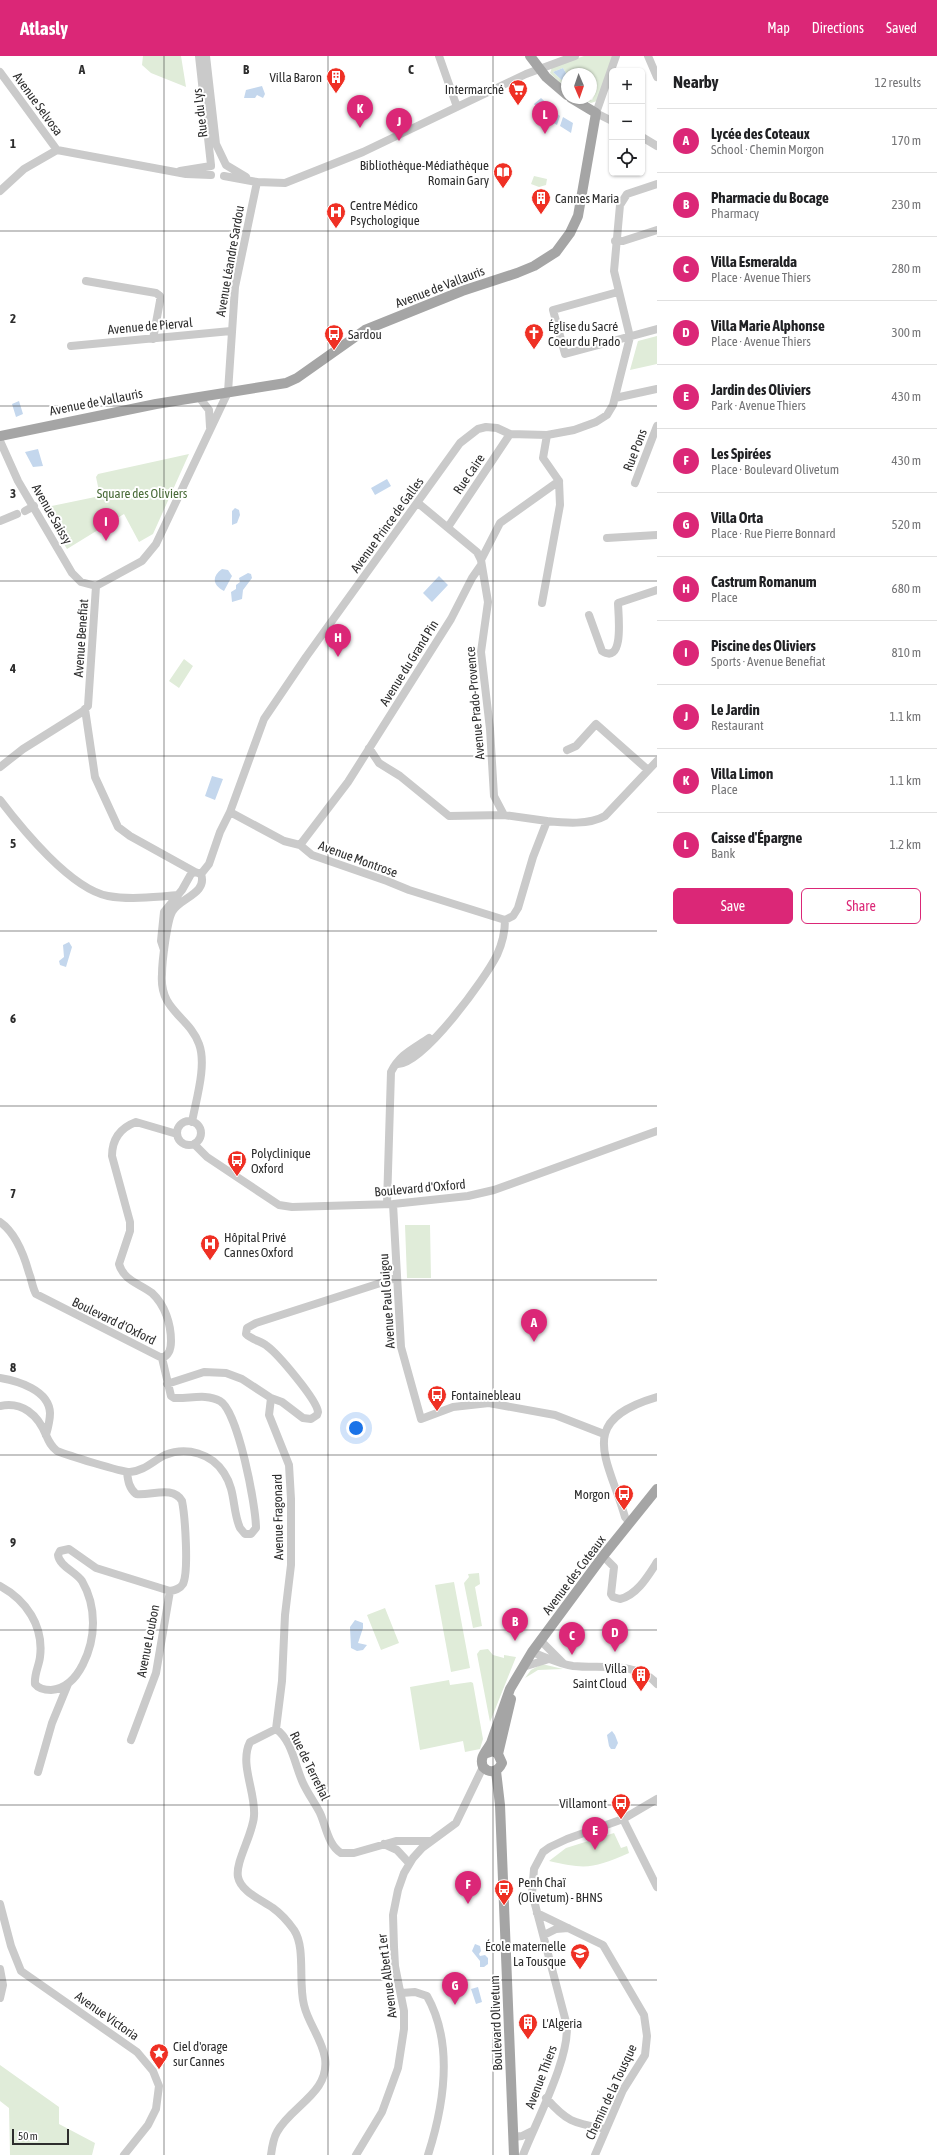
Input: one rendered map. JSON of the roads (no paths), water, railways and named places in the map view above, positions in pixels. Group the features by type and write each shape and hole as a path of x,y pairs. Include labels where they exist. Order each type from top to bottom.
{"main road":[{"path":"530,56 539,69 561,89"},
{"path":"581,104 596,113"},
{"name":"Avenue de Vallauris","path":"0,436 151,405 291,381 365,330 462,291 534,266 556,252 570,233 578,216 596,113"},
{"name":"Avenue des Coteaux","path":"484,1754 490,1743 508,1692 532,1652 603,1556 657,1489"},
{"name":"Avenue des Coteaux","path":"498,1754 516,1680"},
{"path":"493,1751 498,1754 502,1763 496,1770 490,1772 483,1767 481,1762 484,1754 493,1751"},
{"name":"Boulevard Olivetum","path":"496,1770 500,1813 514,2155"}],"street":[{"name":"Rue du Lys","path":"199,56 211,165"},
{"name":"Rue du Lys","path":"206,56 214,135 226,165"},
{"path":"439,56 457,107"},
{"path":"0,191 24,169 57,150 193,176 212,175 216,178 224,176 257,182 285,183 344,160 539,69 575,56"},
{"path":"609,120 596,113 616,56"},
{"path":"648,56 657,77"},
{"name":"Avenue Selvosa","path":"0,72 57,150"},
{"path":"645,138 656,142"},
{"path":"172,172 211,165 217,161 257,182"},
{"path":"211,165 212,175"},
{"path":"224,176 227,171 226,165"},
{"name":"Avenue Léandre Sardou","path":"228,392 235,287 257,182"},
{"path":"630,337 614,271 616,241 622,198 627,194 657,184"},
{"path":"616,241 657,230"},
{"path":"86,282 156,293 160,296 154,339"},
{"path":"618,292 553,310 564,354 657,329"},
{"name":"Avenue de Pierval","path":"71,346 231,331"},
{"name":"Avenue Prince de Galles","path":"230,812 264,719 460,444 478,429 492,427 510,434 547,435 574,430 603,418 611,410 615,398 630,337"},
{"path":"615,398 657,389"},
{"name":"Avenue Benefiat","path":"85,709 89,701 96,586 142,561 149,555 156,544 228,392"},
{"path":"199,397 209,410 210,430"},
{"name":"Rue Pons","path":"635,483 657,426"},
{"name":"Rue Caire","path":"448,527 510,434"},
{"path":"542,603 560,505 559,481 543,458 547,435"},
{"name":"Avenue Saissy","path":"0,441 12,469 76,578 86,585 96,586"},
{"name":"Avenue du Grand Pin","path":"300,845 332,805 451,619 500,523 559,481"},
{"path":"418,502 477,552 481,562"},
{"path":"0,521 34,506"},
{"path":"607,538 657,535"},
{"name":"Avenue Prado-Provence","path":"481,562 488,611 482,642 482,668 490,729 494,796 504,815"},
{"path":"589,615 602,651 606,654 610,653 615,651 618,644 618,603 657,590"},
{"path":"0,767 23,749 85,709 95,777 118,827 130,836 198,873 202,884 194,894 179,903 172,910 164,950 162,976 163,994 171,1008 196,1037 201,1051 201,1071 192,1122"},
{"path":"567,750 576,746 596,724 648,770"},
{"path":"369,748 379,763 400,776 449,816 504,815 547,821 576,822 600,820 606,816 657,761"},
{"path":"0,800 40,848 54,862 87,886 107,896 178,896 194,894"},
{"path":"164,950 162,934 166,908 178,896 188,877 198,873 209,864 220,832 230,812"},
{"name":"Avenue Montrose","path":"230,812 284,840 300,845 312,855 338,866 387,880 417,893 506,920"},
{"path":"506,920 513,916 518,908 533,857 547,821"},
{"path":"159,896 166,908"},
{"name":"Avenue Paul Guigou","path":"506,920 503,940 487,974 443,1028 401,1056 391,1075 390,1204 402,1353 421,1418 453,1407 489,1402 555,1415 604,1434"},
{"name":"Boulevard d'Oxford","path":"0,1222 14,1237 22,1251 36,1294 162,1358 169,1352 171,1345 171,1331 164,1309 152,1294 124,1276 119,1264 130,1230 130,1222 112,1156 112,1148 115,1137 121,1130 136,1122 143,1122 177,1134"},
{"path":"192,1122 200,1131 199,1138 194,1144 182,1144 177,1134 182,1124 192,1122"},
{"name":"Boulevard d'Oxford","path":"194,1144 207,1157 279,1205 292,1207 390,1204 483,1193 657,1131"},
{"path":"167,1384 199,1373 226,1373 242,1379 271,1398 282,1402 306,1420 314,1418 318,1412 315,1402 283,1361 268,1346 246,1334 247,1328 256,1323 396,1278"},
{"path":"0,1406 21,1406 35,1418 46,1435 48,1442 57,1451 127,1472 141,1470 173,1452 192,1452 209,1457 218,1464 231,1486 240,1528 247,1535 254,1533 256,1528 253,1493 231,1414 220,1401 212,1398 201,1396 174,1398 169,1393 162,1358"},
{"path":"0,1378 28,1386 46,1403 50,1412 46,1435"},
{"path":"630,1523 625,1517 605,1461 604,1434 614,1417 628,1408 657,1397"},
{"name":"Avenue Fragonard","path":"271,1398 269,1415 289,1465 291,1499 291,1565 285,1615 282,1681 276,1729"},
{"path":"38,1772 52,1723 68,1684 87,1654 93,1638 93,1621 87,1593 81,1580 60,1562 58,1555 60,1551 69,1549 96,1568 170,1591 178,1589 183,1584 185,1575 185,1540 182,1501 179,1496 171,1492 136,1494 132,1490 127,1472"},
{"path":"603,1556 614,1567 611,1594 620,1599 630,1595 639,1587 657,1562"},
{"path":"0,1586 14,1594 28,1608 35,1622 41,1648 35,1684 38,1688 52,1690 68,1684"},
{"name":"Avenue Loubon","path":"131,1740 156,1673 170,1591"},
{"path":"540,1640 564,1664"},
{"path":"532,1652 564,1664 630,1669 652,1678 657,1684"},
{"path":"523,1667 549,1659"},
{"name":"Rue de Terrefial","path":"271,2155 272,2143 278,2130 313,2095 325,2070 325,2058 304,2005 301,1988 301,1963 295,1931 274,1909 241,1885 238,1877 238,1869 252,1829 254,1817 254,1805 246,1753 250,1742 276,1729 288,1743 303,1784 320,1813 335,1850 347,1854 383,1844 410,1841 430,1841"},
{"name":"Avenue Albert 1er","path":"356,2155 382,2112 398,2068 404,2029 404,2010 395,1966 393,1915 398,1890 409,1863 430,1841 440,1836 456,1823 483,1767"},
{"name":"Avenue Thiers","path":"523,2155 566,2044 568,2028 537,1913 532,1884 534,1869 543,1852 567,1839 623,1819 657,1799"},
{"path":"623,1819 653,1873 657,1887"},
{"path":"383,1844 397,1850 409,1863"},
{"name":"Avenue Victoria","path":"0,1904 10,1946 21,1971 137,2052 153,2071 159,2086 156,2109 148,2125 124,2155"},
{"name":"Chemin de la Tousque","path":"537,1913 603,1945 644,2015 647,2026 645,2055 623,2090 595,2155"},
{"path":"544,1935 556,1929 568,1928"},
{"path":"0,1969 3,1985 0,1998"},
{"path":"401,1993 415,1992 427,1996 435,2011 440,2038 443,2065 442,2097 438,2123 428,2155"},
{"path":"546,2098 565,2118 576,2124 606,2129"},
{"path":"513,2137 522,2136 532,2131"}],"water":[{"path":"561,69 561,79 553,72"},
{"path":"262,86 265,94 263,98 257,95 255,98 244,98 246,90"},
{"path":"541,98 551,107 543,115 534,104"},
{"path":"554,111 560,116 557,125 546,118"},
{"path":"563,117 573,123 571,133 560,126"},
{"path":"19,401 23,414 16,417 12,404"},
{"path":"38,449 43,466 33,467 25,452"},
{"path":"387,479 391,486 375,495 371,488"},
{"path":"235,508 239,510 240,515 237,523 232,525 232,511"},
{"path":"222,569 228,570 232,576 224,591 215,583 216,575"},
{"path":"248,573 251,574 252,578 243,590 242,599 232,602 231,592 236,589 236,585 240,582 239,578"},
{"path":"439,576 448,585 432,602 423,593"},
{"path":"212,776 223,779 215,800 205,796"},
{"path":"69,942 72,947 66,967 60,965 59,961 64,957 63,945"},
{"path":"355,1620 363,1623 363,1628 358,1643 367,1645 363,1650 357,1651 351,1648 350,1627"},
{"path":"612,1731 618,1743 615,1749 611,1749 609,1746 607,1735"},
{"path":"475,1944 480,1946 480,1956 485,1955 488,1958 488,1964 484,1967 480,1967 480,1961 472,1951"},
{"path":"478,1987 482,2002 476,2004 471,1989"}],"place":[{"name":"Villa Baron","path":"336,94"},
{"name":"Intermarché","path":"518,106"},
{"name":"Villa Limon","path":"360,128"},
{"name":"Caisse d'Épargne","path":"545,134"},
{"name":"Le Jardin","path":"399,141"},
{"name":"Bibliothèque-Médiathèque Romain Gary","path":"503,189"},
{"name":"Cannes Maria","path":"541,215"},
{"name":"Centre Médico Psychologique","path":"336,229"},
{"name":"Église du Sacré Coeur du Prado","path":"534,350"},
{"name":"Sardou","path":"334,351"},
{"name":"Piscine des Oliviers","path":"106,541"},
{"name":"Castrum Romanum","path":"338,657"},
{"name":"Polyclinique Oxford","path":"237,1177"},
{"name":"Hôpital Privé Cannes Oxford","path":"210,1261"},
{"name":"Lycée des Coteaux","path":"534,1342"},
{"name":"Fontainebleau","path":"437,1412"},
{"name":"Morgon","path":"624,1511"},
{"name":"Pharmacie du Bocage","path":"515,1641"},
{"name":"Villa Marie Alphonse","path":"615,1652"},
{"name":"Villa Esmeralda","path":"572,1655"},
{"name":"Villa Saint Cloud","path":"641,1692"},
{"name":"Villamont","path":"621,1820"},
{"name":"Jardin des Oliviers","path":"595,1850"},
{"name":"Les Spirées","path":"468,1904"},
{"name":"Penh Chaï (Olivetum) - BHNS","path":"504,1906"},
{"name":"École maternelle La Tousque","path":"580,1970"},
{"name":"Villa Orta","path":"455,2005"},
{"name":"L'Algeria","path":"528,2040"},
{"name":"Ciel d'orage sur Cannes","path":"159,2070"}],"park label":[{"name":"Square des Oliviers","path":"142,493"}]}
